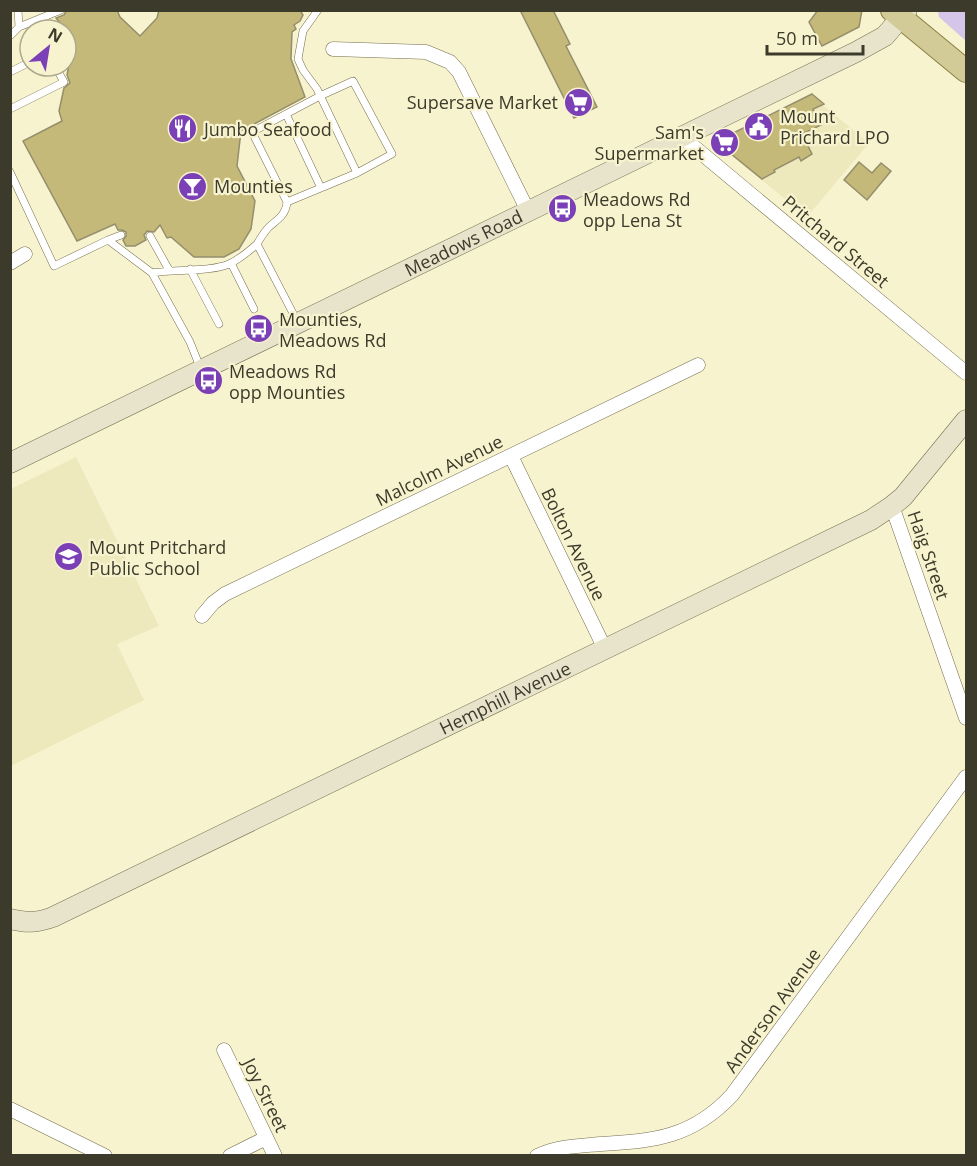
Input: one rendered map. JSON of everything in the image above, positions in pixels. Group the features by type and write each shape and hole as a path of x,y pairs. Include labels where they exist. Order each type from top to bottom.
{"main road":[{"path":"900,13 966,71"}],"street":[{"name":"Meadows Road","path":"10,463 873,43 885,36 900,13"},
{"path":"333,49 426,52 450,62 459,72 528,211"},
{"name":"Pritchard Street","path":"682,137 966,373"},
{"path":"10,262 26,254"},
{"name":"Malcolm Avenue","path":"202,616 225,594 698,364"},
{"name":"Hemphill Avenue","path":"10,919 39,922 53,917 871,520 903,497 966,420"},
{"name":"Bolton Avenue","path":"511,456 605,649"},
{"name":"Haig Street","path":"892,506 966,718"},
{"name":"Anderson Avenue","path":"537,1155 563,1147 624,1149 683,1131 701,1123 718,1110 732,1095 966,777"},
{"name":"Joy Street","path":"224,1050 275,1155"},
{"path":"10,1109 105,1155"},
{"path":"230,1155 266,1137"}],"lane":[{"path":"47,18 61,10"},
{"path":"318,10 303,31 298,59 303,70 313,82 357,173"},
{"path":"10,109 64,82 62,78"},
{"path":"152,273 215,268 242,257 256,244 269,227 279,220 286,209 287,202 252,132 353,81 392,154 357,173 287,202"},
{"path":"286,114 321,188"},
{"path":"10,172 54,266 121,235"},
{"path":"150,236 169,270"},
{"path":"108,240 152,273 190,342 201,370"},
{"path":"256,244 298,322"},
{"path":"231,263 254,309"},
{"path":"190,269 219,324"}],"shaded area":[{"path":"938,11 966,11 966,41 939,17"},
{"path":"812,96 869,143 807,217 719,145 721,140"},
{"name":"Mount Pritchard Public School","path":"76,457 159,626 117,644 144,700 11,766 11,489"}],"building":[{"path":"67,10 117,10 120,17 140,36 157,18 159,10 300,10 303,15 294,25 296,29 292,32 291,59 305,97 241,131 237,166 255,201 251,229 239,249 224,257 194,257 171,237 167,238 160,225 154,232 147,231 144,235 146,240 135,246 126,246 123,240 126,232 118,230 115,224 77,241 23,141 62,121 59,111 64,88 70,83 68,78 78,78 78,18 56,18 64,15"},
{"path":"520,10 553,10 570,44 566,46 597,107 574,118"},
{"path":"818,10 862,10 859,27 822,46 809,22"},
{"path":"812,94 824,104 813,109 821,125 802,134 812,154 801,161 799,157 762,179 720,145 721,139"},
{"path":"859,162 872,173 881,163 891,171 867,200 844,180"}],"place":[{"name":"Supersave Market","path":"579,102"},
{"name":"Mount Prichard LPO","path":"759,126"},
{"name":"Jumbo Seafood","path":"183,129"},
{"name":"Sam's Supermarket","path":"725,142"},
{"name":"Mounties","path":"193,186"},
{"name":"Meadows Rd opp Lena St","path":"562,209"},
{"name":"Mounties, Meadows Rd","path":"258,329"},
{"name":"Meadows Rd opp Mounties","path":"208,381"},
{"name":"Mount Pritchard Public School","path":"68,557"}]}
